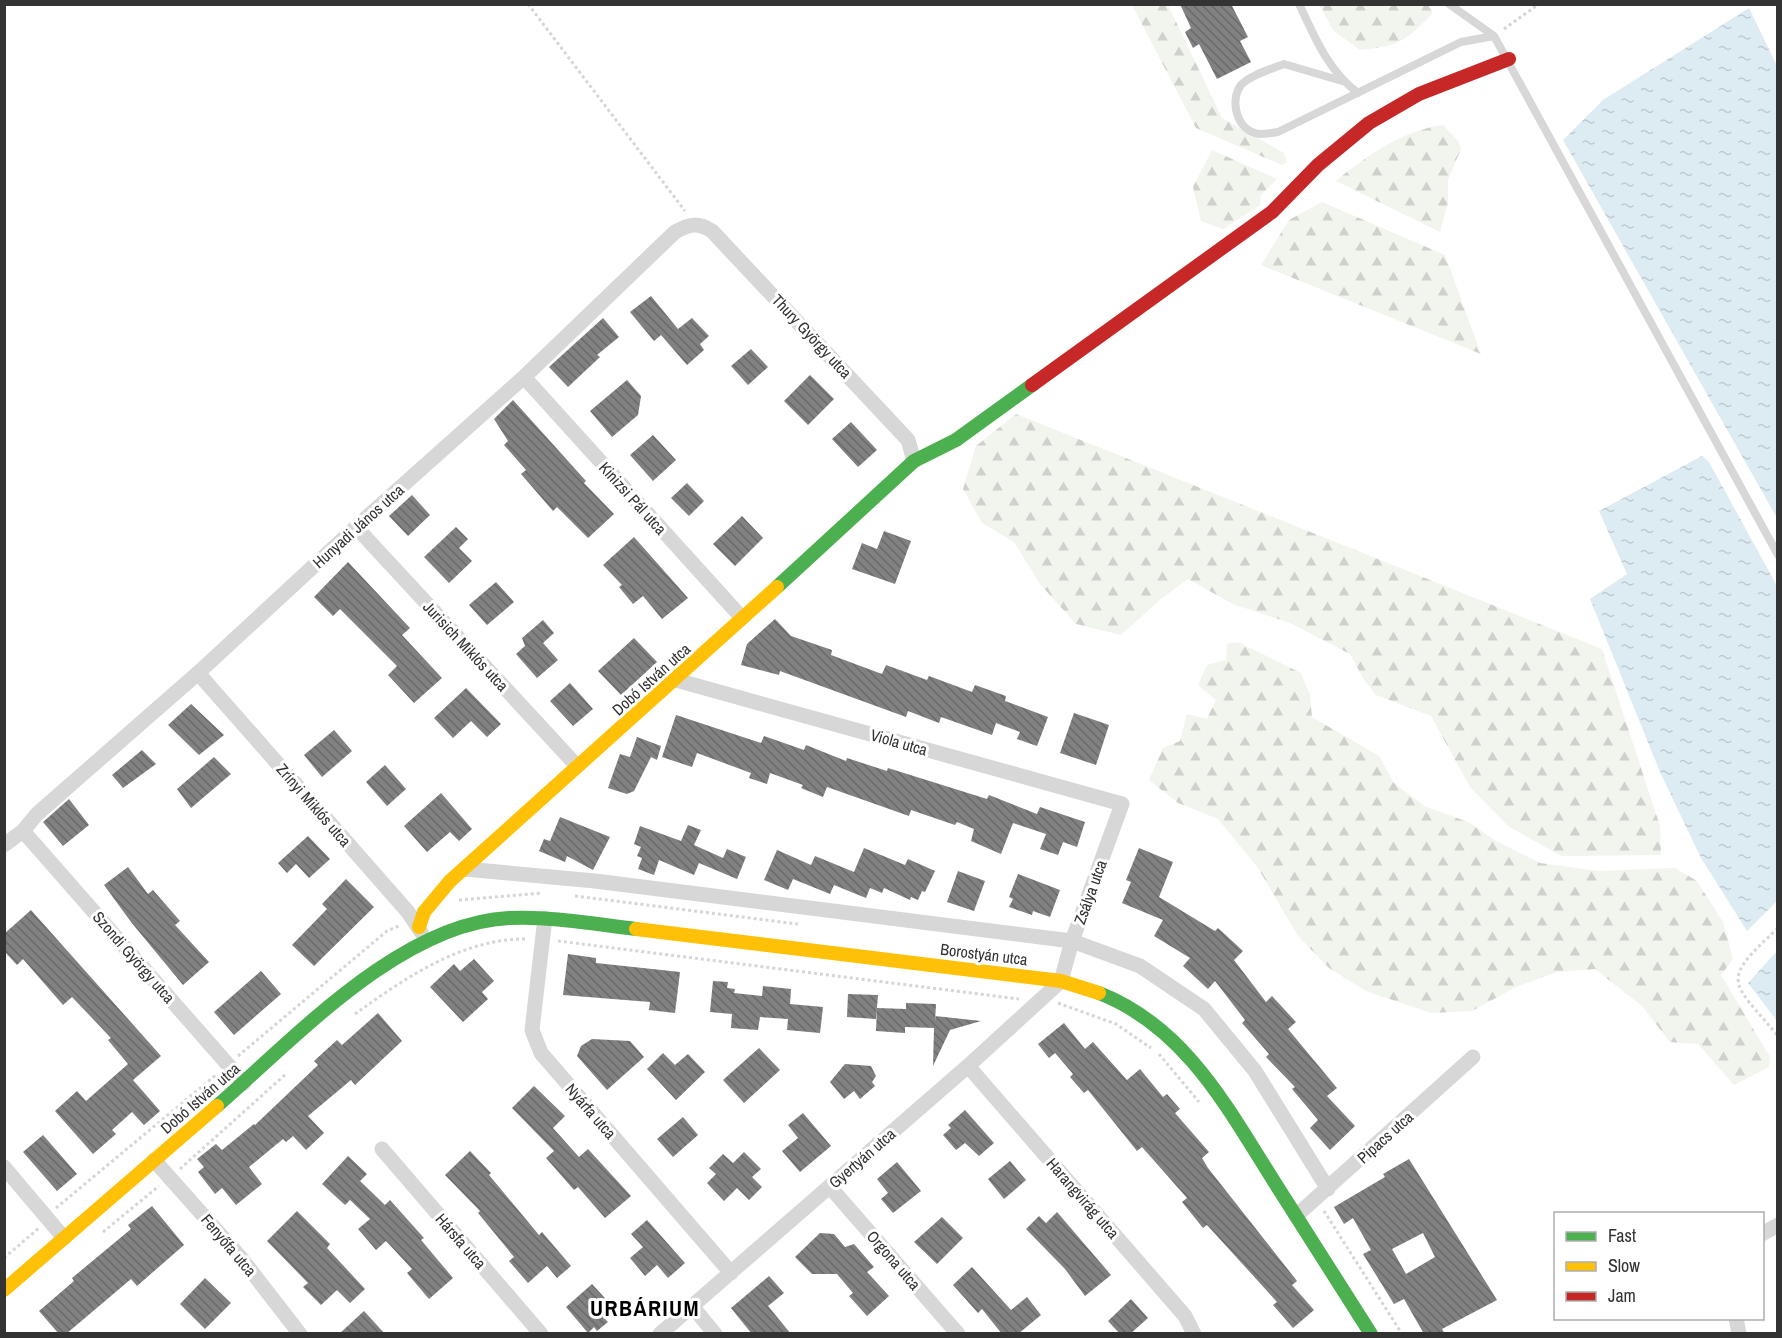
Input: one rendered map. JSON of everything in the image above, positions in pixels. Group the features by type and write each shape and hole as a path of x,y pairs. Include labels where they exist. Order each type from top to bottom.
{"street":[{"name":"Dobó István utca","path":"4,1290 374,970 419,929 424,912 436,894 676,680 914,461 956,440 1272,212 1309,173 1363,129 1405,101 1509,59"},
{"name":"Hunyadi János utca","path":"4,845 23,831 37,814 198,673 356,527 524,377 675,232 695,224"},
{"name":"Thury György utca","path":"695,224 712,231 779,299 908,440 914,461"},
{"name":"Kinizsi Pál utca","path":"524,377 742,618"},
{"name":"Jurisich Miklós utca","path":"356,527 577,766"},
{"name":"Zrínyi Miklós utca","path":"198,673 419,929"},
{"name":"Viola utca","path":"676,680 1122,804"},
{"name":"Zsálya utca","path":"1061,981 1072,941 1122,804"},
{"name":"Szondi György utca","path":"23,831 244,1083"},
{"path":"465,869 607,882 1072,941 1140,966 1204,1010 1255,1071 1323,1194"},
{"name":"Borostyán utca","path":"419,929 507,918 545,918 1061,981 1114,998 1161,1027 1188,1051 1209,1078 1371,1334"},
{"name":"Nyárfa utca","path":"545,918 532,1030 541,1053 731,1273"},
{"name":"Gyertyán utca","path":"660,1334 968,1066 1061,981"},
{"name":"Pipacs utca","path":"1296,1216 1473,1057"},
{"name":"Harangvirág utca","path":"968,1066 1185,1316 1194,1334"},
{"name":"Hársfa utca","path":"382,1149 541,1334"},
{"name":"Fenyőfa utca","path":"154,1160 241,1258 300,1334"},
{"path":"4,1167 64,1238"},
{"name":"Orgona utca","path":"830,1186 958,1334"},
{"path":"1764,1233 1778,1225"},
{"path":"692,1306 715,1334"}],"lane":[{"path":"1299,4 1329,64 1342,81 1358,93"},
{"path":"1449,4 1494,36 1509,59 1778,555"},
{"path":"1342,81 1284,64 1242,83 1235,98 1236,114 1246,126 1258,134 1278,132 1461,42 1494,36"}],"path":[{"path":"528,4 695,224"},
{"path":"1494,36 1539,4"},
{"path":"458,900 546,893"},
{"path":"569,896 802,924"},
{"path":"1778,928 1739,967 1737,977 1738,987 1745,998 1778,1036"},
{"path":"4,1258 44,1224 46,1216 387,931 419,929"},
{"path":"353,1015 399,982 452,954 514,939 541,939 1065,1004 1116,1024 1156,1051 1203,1108"},
{"path":"97,1237 170,1177 293,1068"},
{"path":"1323,1194 1402,1334"}],"green space":[{"path":"1384,4 1389,7 1428,5 1433,13 1401,41 1360,50 1334,31 1319,5"},
{"path":"1132,5 1168,5 1222,118 1284,153 1287,162 1282,165 1196,128"},
{"path":"1443,125 1459,142 1461,149 1448,180 1448,203 1440,232 1336,181 1360,162 1400,138"},
{"path":"1212,150 1277,179 1261,195 1260,205 1223,229 1201,221 1193,187"},
{"path":"1322,202 1445,255 1481,354 1261,265 1289,220"},
{"path":"1016,414 1602,649 1660,826 1661,855 1561,856 1508,826 1470,787 1431,716 1376,695 1364,680 1350,654 1290,623 1233,604 1188,579 1161,599 1121,635 1076,624 1040,584 1014,542 982,523 963,489 976,446"},
{"path":"1238,642 1301,673 1310,695 1312,717 1379,756 1394,783 1424,806 1468,822 1496,841 1540,863 1598,871 1675,868 1697,881 1723,922 1733,959 1721,975 1770,1057 1769,1067 1734,1085 1698,1044 1670,1042 1642,1006 1595,969 1557,972 1516,987 1472,1011 1431,1013 1366,991 1329,968 1298,936 1258,868 1218,819 1178,803 1149,780 1163,748 1180,741 1187,714 1207,719 1216,700 1198,685 1207,665 1226,660 1227,644"}],"water":[{"path":"1749,8 1777,66 1777,518 1563,140 1603,100"},
{"path":"1702,456 1709,462 1777,586 1777,901 1747,931 1701,858 1660,772 1590,599 1627,574 1599,511"},
{"path":"1777,951 1777,1021 1748,983"}],"building":[{"path":"1180,4 1231,4 1248,37 1240,41 1251,62 1217,79 1199,44 1193,48 1185,32 1191,28"},
{"path":"651,296 678,329 692,318 709,336 700,344 704,350 687,365 661,335 654,341 630,312"},
{"path":"603,318 619,337 597,355 600,357 568,387 549,367"},
{"path":"751,349 768,367 748,385 731,366"},
{"path":"810,375 834,399 808,425 784,401"},
{"path":"627,380 641,396 638,415 612,437 590,411"},
{"path":"513,400 586,481 584,483 614,514 588,538 557,507 553,511 521,474 526,470 504,445 508,441 494,419"},
{"path":"851,422 877,450 858,467 832,439"},
{"path":"653,435 676,460 653,481 630,455"},
{"path":"687,483 704,501 689,516 671,498"},
{"path":"412,495 430,515 408,536 389,516"},
{"path":"742,516 763,538 735,566 713,544"},
{"path":"456,527 468,539 459,548 472,561 449,583 424,557"},
{"path":"884,531 911,541 895,584 852,569 862,543 877,549"},
{"path":"634,537 688,598 662,619 643,596 633,604 619,587 622,585 603,565"},
{"path":"348,562 410,628 402,635 442,678 414,703 388,675 397,666 340,609 333,616 314,597"},
{"path":"496,582 514,602 487,625 469,605"},
{"path":"775,619 791,636 832,650 831,655 882,674 886,665 927,680 929,676 972,692 975,685 1006,696 1005,701 1048,717 1037,746 1017,739 1020,732 996,723 992,735 941,717 939,723 908,711 906,717 780,671 779,675 741,665 747,644"},
{"path":"543,620 554,633 543,643 558,660 537,678 516,654 525,646 522,638"},
{"path":"634,638 657,662 621,695 598,671"},
{"path":"570,683 593,709 573,726 550,701"},
{"path":"466,688 501,724 487,737 471,721 453,738 434,718"},
{"path":"191,704 224,735 199,755 168,725"},
{"path":"1074,713 1109,725 1096,765 1060,753"},
{"path":"676,715 761,743 764,736 804,750 806,745 846,761 847,758 887,771 888,768 987,799 989,795 1037,814 1040,807 1085,822 1077,847 1063,842 1058,855 1040,849 1046,834 1013,823 1001,854 971,841 974,829 957,822 955,825 911,810 909,816 827,787 823,797 801,788 803,785 770,773 767,784 749,778 751,773 697,753 692,767 662,757"},
{"path":"334,730 352,751 322,777 304,755"},
{"path":"637,737 661,746 657,760 651,757 634,791 627,794 608,788 620,754 630,757"},
{"path":"142,750 156,764 123,788 112,775"},
{"path":"214,757 231,774 191,808 177,789"},
{"path":"385,765 406,789 387,806 366,782"},
{"path":"441,793 472,829 459,841 450,832 427,852 404,826"},
{"path":"69,799 89,825 63,846 43,822"},
{"path":"560,817 610,837 593,870 567,856 565,862 539,851 544,839 550,841"},
{"path":"688,825 701,830 694,845 723,858 727,849 746,857 737,879 699,863 694,875 659,860 654,875 638,869 642,858 637,856 641,847 634,844 640,826 681,841"},
{"path":"308,836 330,859 309,878 296,864 287,873 278,863"},
{"path":"864,848 905,865 908,859 935,871 925,892 922,891 918,900 911,897 910,900 884,888 882,893 870,888 866,898 834,885 830,894 793,879 788,890 764,880 777,850 811,865 815,856 854,872"},
{"path":"1139,848 1173,862 1159,897 1215,931 1218,928 1243,951 1234,960 1266,1002 1272,996 1296,1022 1288,1029 1337,1088 1327,1096 1355,1126 1330,1150 1310,1128 1318,1120 1292,1089 1295,1087 1266,1057 1269,1054 1242,1023 1245,1020 1215,981 1208,989 1183,966 1190,958 1154,936 1163,920 1122,903 1131,882 1126,880"},
{"path":"128,867 148,894 153,890 180,921 175,925 209,962 183,985 104,885"},
{"path":"958,871 985,881 974,911 947,902"},
{"path":"1018,874 1060,890 1050,917 1033,911 1032,915 1009,907 1013,899 1009,897"},
{"path":"346,879 374,907 314,966 292,945 327,909 322,904"},
{"path":"31,910 161,1056 133,1080 160,1111 144,1125 132,1112 112,1130 116,1134 93,1154 55,1111 77,1091 86,1101 128,1064 108,1040 111,1038 72,997 63,1005 23,959 17,965 4,951 4,934"},
{"path":"568,954 596,958 596,963 680,972 675,1013 649,1010 650,1002 563,995"},
{"path":"474,959 494,981 482,992 488,999 463,1022 430,987 454,964 460,971"},
{"path":"261,971 281,994 234,1035 214,1012"},
{"path":"713,981 728,982 727,988 735,989 734,993 762,996 763,986 791,989 790,1004 823,1007 820,1033 787,1030 788,1019 760,1017 758,1030 731,1028 732,1014 710,1012"},
{"path":"848,994 878,995 876,1019 847,1017"},
{"path":"906,1003 936,1004 935,1016 981,1021 950,1030 933,1066 934,1028 905,1027 905,1033 876,1031 877,1008 906,1009"},
{"path":"378,1013 402,1041 355,1085 351,1080 308,1116 324,1133 306,1150 293,1136 286,1142 283,1139 249,1167 262,1184 236,1205 222,1188 215,1194 198,1172 204,1167 197,1159 216,1144 222,1150 255,1125 318,1065 314,1061 337,1040 342,1045"},
{"path":"1064,1023 1085,1049 1093,1042 1127,1080 1140,1069 1163,1097 1167,1094 1180,1109 1175,1113 1209,1152 1202,1158 1208,1168 1297,1281 1292,1285 1314,1310 1293,1328 1273,1305 1277,1302 1207,1225 1203,1228 1182,1202 1187,1198 1142,1147 1137,1151 1088,1090 1084,1093 1070,1077 1073,1074 1055,1053 1049,1058 1038,1044"},
{"path":"592,1039 630,1041 644,1057 607,1090 577,1056 581,1046"},
{"path":"759,1048 780,1070 744,1103 723,1080"},
{"path":"663,1053 675,1065 688,1054 705,1072 676,1100 647,1069"},
{"path":"845,1064 871,1066 876,1076 872,1082 875,1086 860,1099 854,1091 844,1099 830,1082"},
{"path":"534,1086 565,1116 553,1128 579,1157 588,1149 631,1196 605,1218 578,1187 574,1190 546,1158 554,1151 512,1108"},
{"path":"965,1110 994,1143 979,1156 965,1143 956,1150 943,1135 951,1128 948,1125"},
{"path":"803,1113 831,1146 800,1172 782,1151 798,1138 788,1125"},
{"path":"683,1117 698,1135 673,1157 657,1139"},
{"path":"43,1135 77,1174 57,1191 23,1152"},
{"path":"470,1151 491,1173 489,1175 539,1235 542,1232 571,1266 557,1278 547,1266 528,1283 509,1261 514,1257 478,1213 480,1211 445,1175"},
{"path":"744,1152 761,1169 752,1177 762,1187 749,1200 737,1188 724,1201 707,1183 716,1174 709,1168 723,1154 733,1163"},
{"path":"348,1156 367,1174 360,1181 385,1205 390,1200 424,1238 421,1240 453,1278 429,1299 407,1273 412,1269 386,1241 376,1250 358,1229 370,1219 350,1200 345,1205 322,1184"},
{"path":"1409,1159 1497,1300 1442,1329 1445,1334 1424,1334 1404,1299 1394,1304 1363,1254 1371,1250 1353,1218 1344,1224 1334,1207 1385,1177 1383,1174","holes":["1423,1233 1435,1257 1406,1274 1392,1249"]},
{"path":"1010,1161 1026,1180 1004,1199 988,1179"},
{"path":"897,1162 921,1191 893,1213 881,1199 888,1193 877,1179"},
{"path":"152,1206 184,1245 137,1286 131,1279 66,1334 59,1334 39,1311 74,1281 72,1278 131,1229 128,1225"},
{"path":"297,1211 330,1244 327,1248 365,1289 350,1303 337,1290 321,1305 303,1287 308,1283 267,1241"},
{"path":"1057,1212 1111,1275 1085,1296 1065,1269 1026,1229 1039,1216 1046,1223"},
{"path":"942,1217 963,1238 937,1264 914,1242"},
{"path":"647,1220 685,1263 668,1278 657,1265 645,1276 630,1258 643,1247 631,1234"},
{"path":"820,1233 834,1234 845,1247 854,1244 874,1267 867,1272 889,1296 867,1316 849,1296 853,1293 837,1274 812,1274 795,1257"},
{"path":"972,1267 1011,1310 1027,1297 1041,1315 1018,1334 1002,1334 982,1309 978,1313 953,1285"},
{"path":"769,1276 784,1293 768,1306 791,1334 752,1334 731,1308"},
{"path":"205,1278 231,1303 205,1329 180,1304"},
{"path":"592,1284 615,1309 604,1318 608,1322 597,1331 594,1327 588,1333 566,1307"},
{"path":"1131,1299 1148,1318 1130,1334 1120,1334 1108,1321"},
{"path":"364,1311 385,1334 339,1334"}],"traffic: fast":[{"path":"777,587 914,461 956,440 1032,385"},
{"path":"217,1106 352,988 390,962 429,940 469,925 509,918 557,919 636,929"},
{"path":"1099,993 1130,1008 1157,1027 1202,1073 1222,1099 1371,1334"}],"traffic: slow":[{"path":"419,927 424,912 450,881 777,587"},
{"path":"636,929 1061,981 1099,993"},
{"path":"4,1290 217,1106"}],"traffic: jam":[{"path":"1032,385 1272,212 1318,165 1369,123 1419,94 1509,59"}],"district":[{"name":"URBÁRIUM","path":"645,1308"}]}
